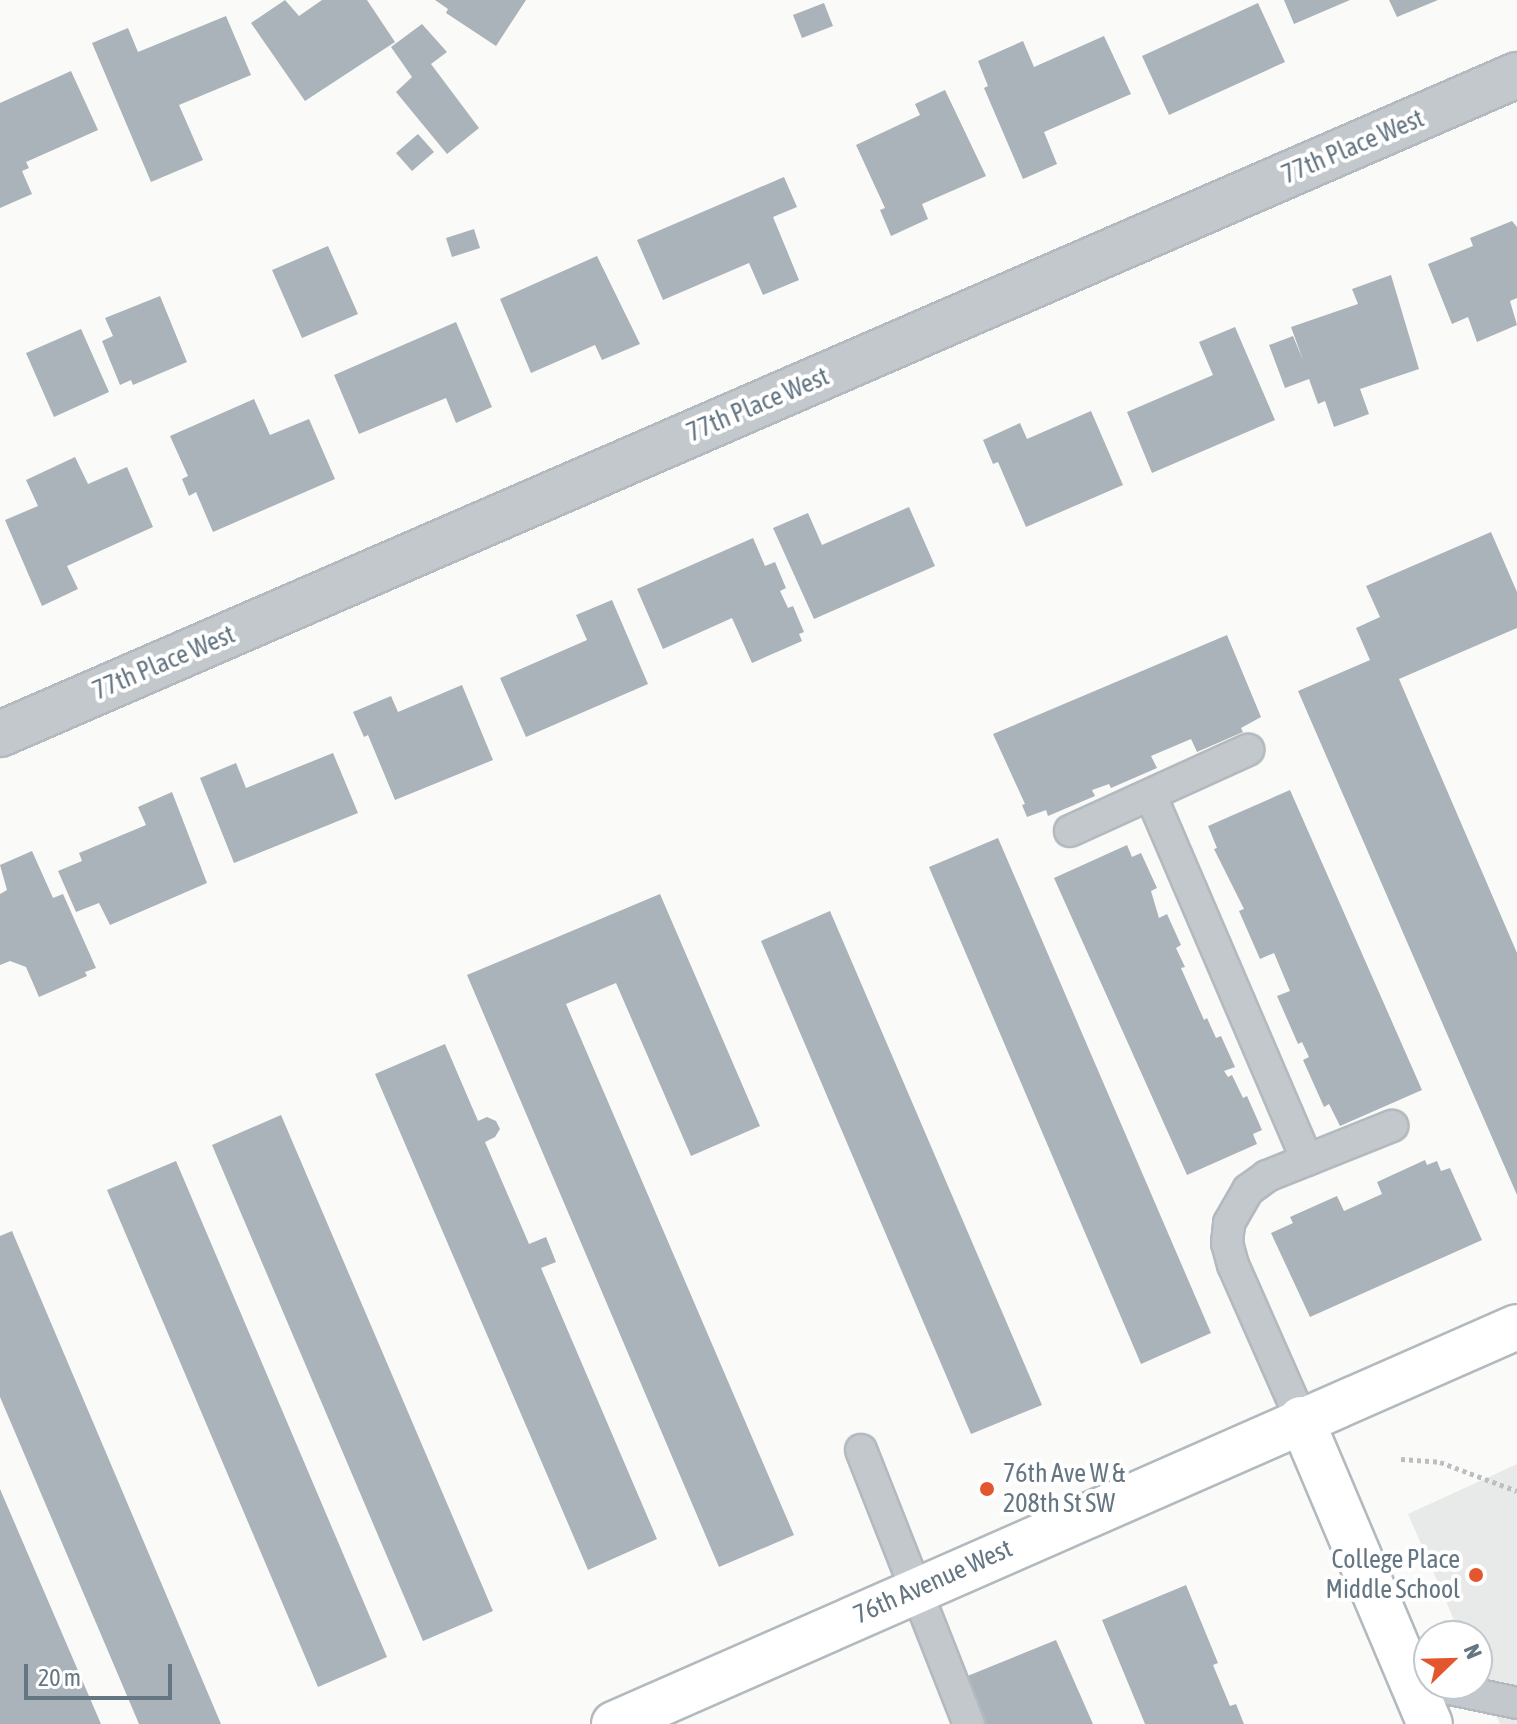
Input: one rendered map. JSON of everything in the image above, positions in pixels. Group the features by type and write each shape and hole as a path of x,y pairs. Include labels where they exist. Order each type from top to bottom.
{"street":[{"name":"77th Place West","path":"0,734 1517,75"},
{"name":"76th Avenue West","path":"625,1722 918,1588 1517,1327"},
{"path":"1301,1419 1430,1724"}],"lane":[{"path":"1070,831 1248,750"},
{"path":"1151,796 1307,1160"},
{"path":"1301,1419 1233,1265 1227,1243 1229,1223 1248,1190 1267,1176 1392,1126"},
{"path":"861,1450 918,1588 969,1724"},
{"path":"1412,1681 1517,1703"}],"path":[{"path":"1401,1459 1440,1462 1517,1491"}],"shaded area":[{"name":"College Place Middle School","path":"1517,1464 1517,1724 1500,1724 1489,1700 1493,1700 1493,1620 1454,1620 1408,1514"}],"building":[{"path":"285,0 299,16 322,0 367,0 395,42 305,101 251,23"},
{"path":"435,0 526,0 496,46 446,13 448,9"},
{"path":"1284,0 1350,0 1294,24"},
{"path":"1389,0 1438,0 1397,17"},
{"path":"824,3 833,26 802,38 793,15"},
{"path":"1258,3 1285,62 1169,115 1142,56"},
{"path":"226,16 251,75 179,105 203,160 151,182 92,43 128,28 138,52"},
{"path":"422,24 447,52 431,64 479,128 447,154 396,92 412,77 391,47"},
{"path":"1104,36 1131,94 1044,132 1057,164 1023,179 984,88 988,86 978,61 1023,41 1034,67"},
{"path":"71,71 98,130 26,162 29,168 22,171 32,194 0,208 0,103"},
{"path":"945,90 986,176 922,204 928,219 891,236 880,210 885,208 856,145 920,115 915,104"},
{"path":"418,134 434,152 412,171 396,153"},
{"path":"784,177 797,207 773,217 799,280 763,295 749,263 663,300 637,240"},
{"path":"1512,221 1517,227 1517,298 1510,301 1517,325 1477,342 1468,317 1452,324 1428,264 1473,246 1470,238"},
{"path":"474,229 480,248 452,257 446,238"},
{"path":"328,246 358,314 302,338 272,270"},
{"path":"597,256 640,344 602,360 595,345 531,373 500,299"},
{"path":"1391,275 1419,369 1360,389 1369,414 1334,427 1325,401 1318,404 1309,379 1285,388 1269,345 1293,336 1303,360 1291,327 1358,304 1352,289"},
{"path":"160,296 187,362 133,385 131,380 120,385 102,341 113,336 105,318"},
{"path":"456,322 492,407 456,423 446,398 359,434 334,375"},
{"path":"1235,327 1275,420 1152,473 1127,412 1213,375 1199,342"},
{"path":"81,329 109,392 54,417 26,353"},
{"path":"254,399 270,435 309,419 335,479 213,532 196,492 189,496 182,479 188,476 170,436"},
{"path":"1091,411 1123,485 1026,527 998,462 993,464 983,440 1020,423 1027,439"},
{"path":"75,457 88,484 127,467 153,527 67,566 78,589 42,606 5,520 38,506 26,480"},
{"path":"909,507 935,566 814,619 773,528 808,513 822,545"},
{"path":"1491,532 1517,592 1517,628 1399,679 1517,953 1517,1195 1298,691 1370,660 1356,628 1380,617 1366,586"},
{"path":"753,538 765,566 775,562 786,588 780,591 788,608 793,606 804,632 799,634 802,641 752,663 732,618 663,649 637,589"},
{"path":"612,600 648,684 526,737 500,678 587,640 576,615"},
{"path":"1227,635 1261,717 1241,728 1243,732 1197,752 1191,739 1151,756 1157,768 1111,788 1109,784 1092,790 1095,796 1048,816 1046,810 1027,817 1022,805 1025,804 993,734"},
{"path":"462,685 493,760 395,800 368,735 364,737 353,712 391,696 398,712"},
{"path":"333,753 358,813 234,863 200,778 236,763 246,788"},
{"path":"1290,790 1422,1090 1340,1126 1329,1104 1324,1107 1303,1060 1309,1057 1302,1042 1298,1044 1277,996 1290,991 1274,953 1260,959 1239,911 1244,909 1214,849 1217,848 1208,826"},
{"path":"172,792 207,883 110,925 99,903 76,912 58,871 82,861 79,853 146,825 138,807"},
{"path":"998,838 1211,1333 1141,1364 929,867"},
{"path":"1127,845 1132,857 1141,853 1157,888 1151,891 1159,918 1167,914 1181,945 1176,948 1185,967 1181,968 1204,1020 1207,1018 1216,1038 1221,1036 1235,1067 1224,1071 1228,1077 1232,1075 1243,1098 1247,1096 1262,1130 1253,1134 1257,1144 1187,1175 1054,878"},
{"path":"32,851 53,898 63,894 96,968 85,972 87,976 39,997 26,967 10,961 0,965 0,894 7,890 0,865"},
{"path":"660,894 760,1126 691,1156 616,983 566,1004 794,1535 719,1567 467,975"},
{"path":"830,911 1042,1405 971,1434 761,941"},
{"path":"445,1044 478,1121 487,1117 496,1121 500,1129 495,1137 485,1142 529,1244 546,1237 556,1262 541,1268 657,1539 588,1570 375,1074"},
{"path":"281,1115 493,1611 423,1641 212,1145"},
{"path":"1425,1160 1427,1165 1437,1161 1441,1171 1450,1168 1482,1240 1310,1317 1271,1233 1293,1223 1290,1217 1337,1196 1344,1211 1382,1194 1377,1182"},
{"path":"176,1161 387,1657 318,1687 107,1190"},
{"path":"12,1231 221,1724 139,1724 0,1397 0,1236"},
{"path":"0,1489 101,1724 0,1724"},
{"path":"1186,1585 1218,1663 1213,1665 1230,1706 1236,1704 1244,1724 1145,1724 1102,1620"},
{"path":"1056,1640 1093,1724 985,1724 965,1677"}],"place":[{"name":"76th Ave W & 208th St SW","path":"987,1489"},
{"name":"College Place Middle School","path":"1476,1575"}]}
